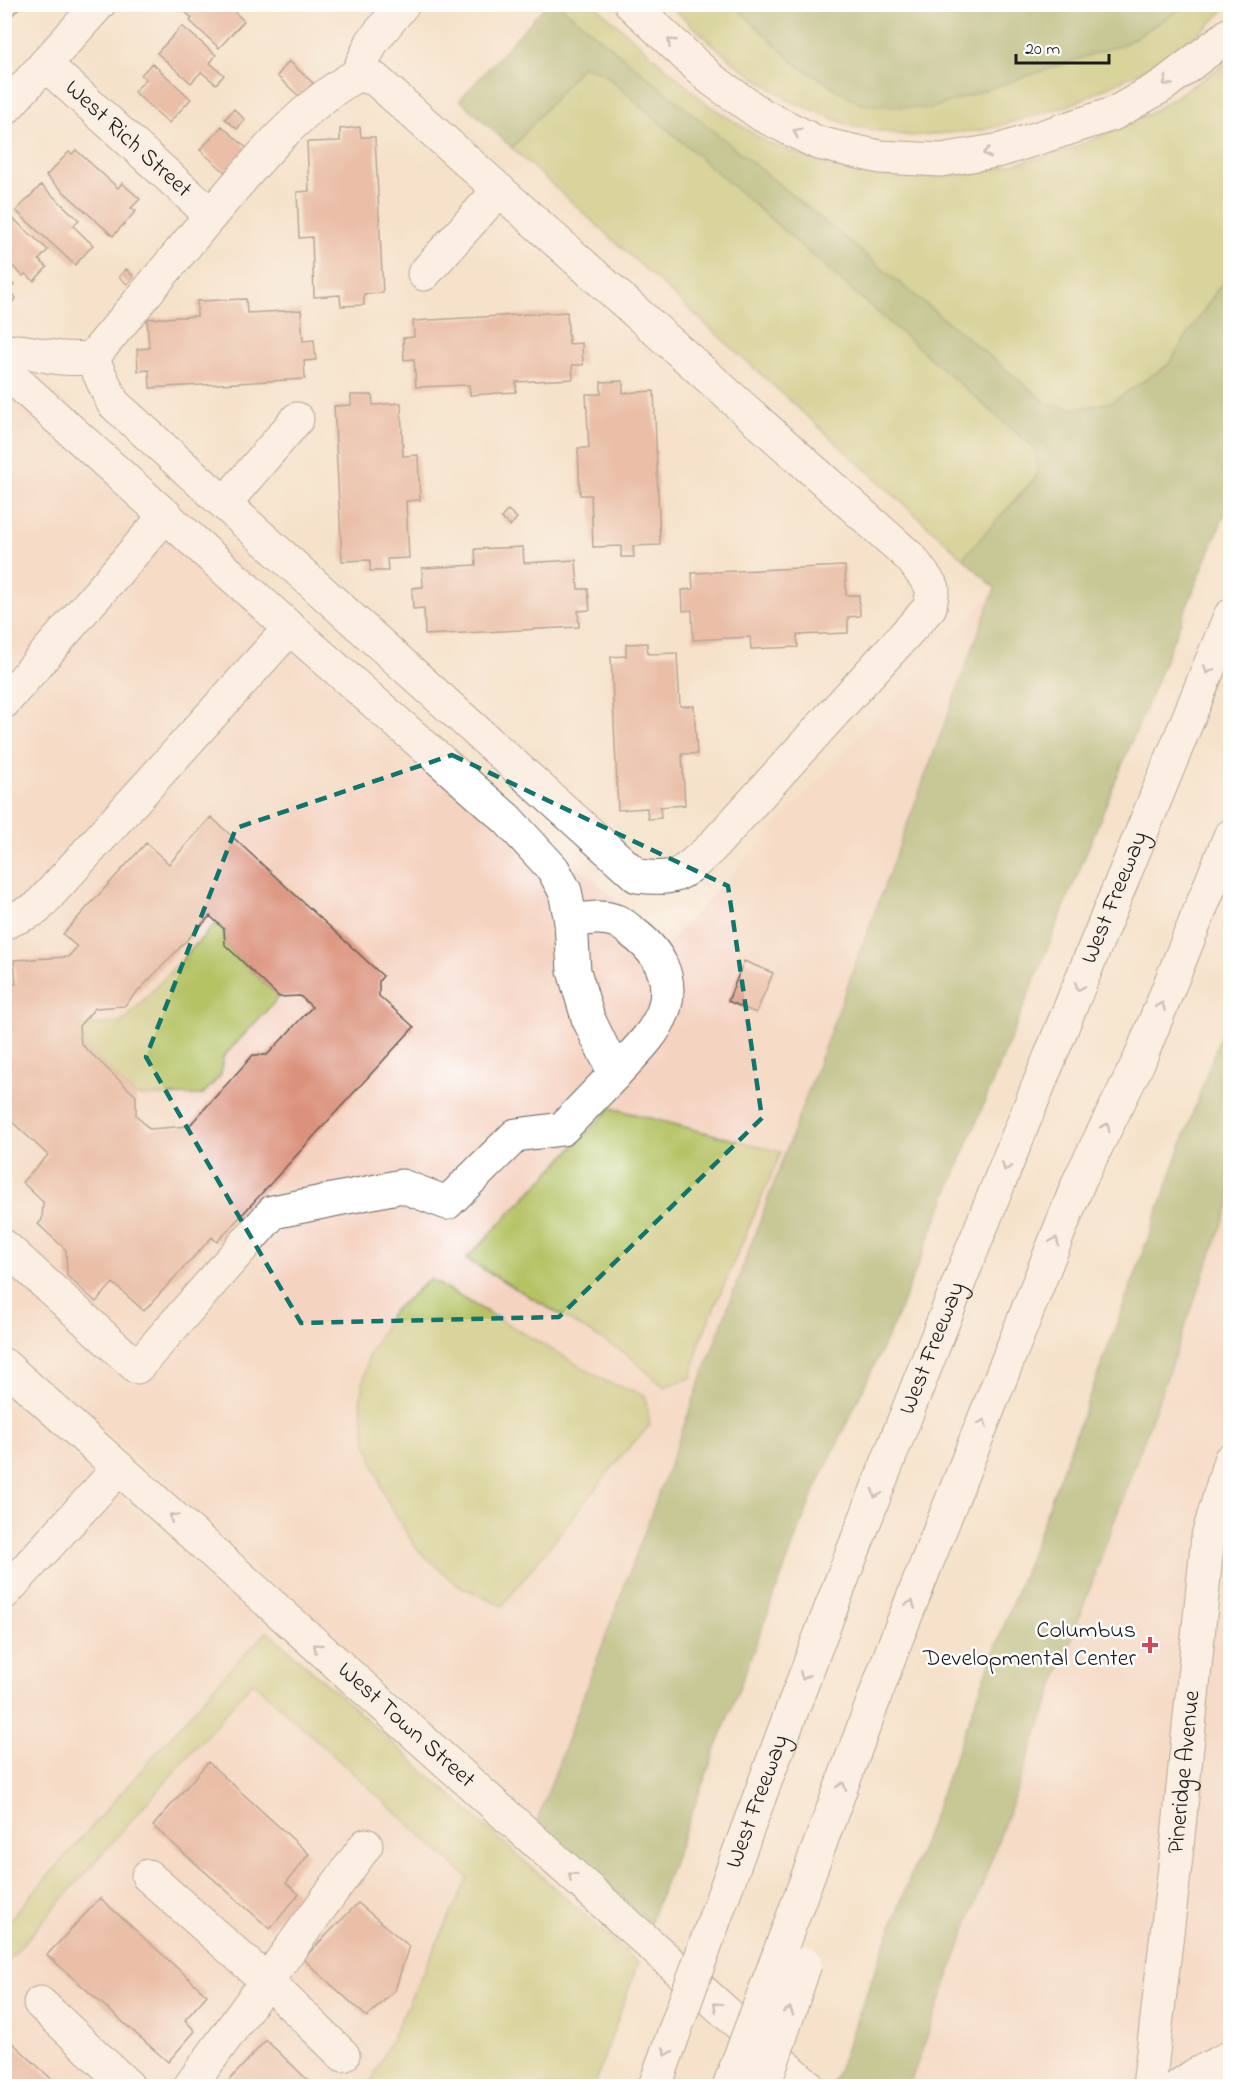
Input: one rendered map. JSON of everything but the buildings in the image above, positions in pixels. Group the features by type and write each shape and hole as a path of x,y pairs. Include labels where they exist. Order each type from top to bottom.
{"main road":[{"path":"4,110 99,4"},
{"path":"4,353 10,351 74,359 92,358 232,189 303,115 334,88 357,75 372,42 403,4"},
{"path":"631,4 711,79 762,115 818,143 880,157 941,160 1001,150 1113,114 1162,86 1230,34"},
{"name":"West Rich Street","path":"45,64 211,215"},
{"path":"92,358 113,403 638,876 659,879 682,874 711,848 930,607 933,588 911,558 375,79 357,75"},
{"path":"424,274 499,190"},
{"path":"4,370 290,628 507,819 553,869 565,891 574,971 588,1018 615,1074"},
{"path":"225,503 297,419"},
{"path":"4,702 166,516"},
{"name":"West Freeway","path":"655,2086 782,1735 884,1472 1230,616"},
{"path":"4,923 36,909 290,628"},
{"path":"764,2086 821,1841 896,1640 1080,1179 1139,1060 1230,836"},
{"path":"4,1246 137,1367 273,1212 402,1186 447,1203 516,1135 562,1129 653,1032 664,1010 667,983 660,961 645,942 617,921 597,917 570,922"},
{"name":"West Town Street","path":"4,1365 808,2086"},
{"name":"Pineridge Avenue","path":"1149,2086 1176,1857 1208,1536 1230,1460"},
{"path":"4,1593 118,1468"},
{"path":"190,2086 366,1845"},
{"path":"148,1876 267,1981 342,2055"},
{"path":"729,2086 792,1959"},
{"path":"40,2003 128,2086"},
{"path":"1179,2086 1230,2057"}],"highlighted area":[{"path":"452,755 728,886 762,1118 559,1317 301,1323 146,1057 236,828"}],"shaded area":[{"path":"4,346 666,945 996,588 536,1824 5,1341"},
{"name":"Columbus Developmental Center","path":"1230,1203 1230,2086 909,2086"},
{"path":"5,1393 268,1631 231,1668 5,1925"},
{"path":"253,1681 468,1878 369,2086 5,2086 5,1964"}],"green space":[{"path":"1230,4 1208,26 1148,68 1070,105 984,130 911,136 853,127 789,100 734,63 669,5 734,5 796,64 929,109 1128,42 1187,5"},
{"path":"546,5 559,5 1048,404 1077,409 1112,402 1168,365 1230,271 1230,501 896,1319 811,1499 650,1923 536,1824 995,588 963,558 1038,475 1036,450 603,73 582,66 512,148 460,100"},
{"path":"559,5 595,5 707,104 766,142 842,170 911,178 976,173 1066,151 1149,114 1215,71 1230,58 1230,271 1168,365 1112,402 1077,409 1048,404"},
{"path":"734,5 1187,5 1128,42 929,109 860,104 796,64"},
{"path":"582,66 603,73 1036,450 1038,474 963,558 512,148"},
{"path":"217,922 224,929 225,945 279,997 223,1057 221,1075 202,1095 136,1096 81,1044 79,1026 123,1022"},
{"path":"1230,1009 1230,1203 909,2086 832,2086 1135,1275"},
{"path":"611,1108 781,1152 700,1341 691,1378 664,1387 628,1355 466,1259"},
{"path":"430,1279 609,1383 645,1395 650,1425 624,1453 502,1606 456,1584 415,1547 385,1497 367,1443 360,1400 368,1357 391,1313"},
{"path":"268,1631 638,1963 594,2086 369,2086 468,1878 253,1682 5,1964 5,1925 231,1668"}],"place":[{"name":"Columbus Developmental Center","path":"1150,1645"}]}
